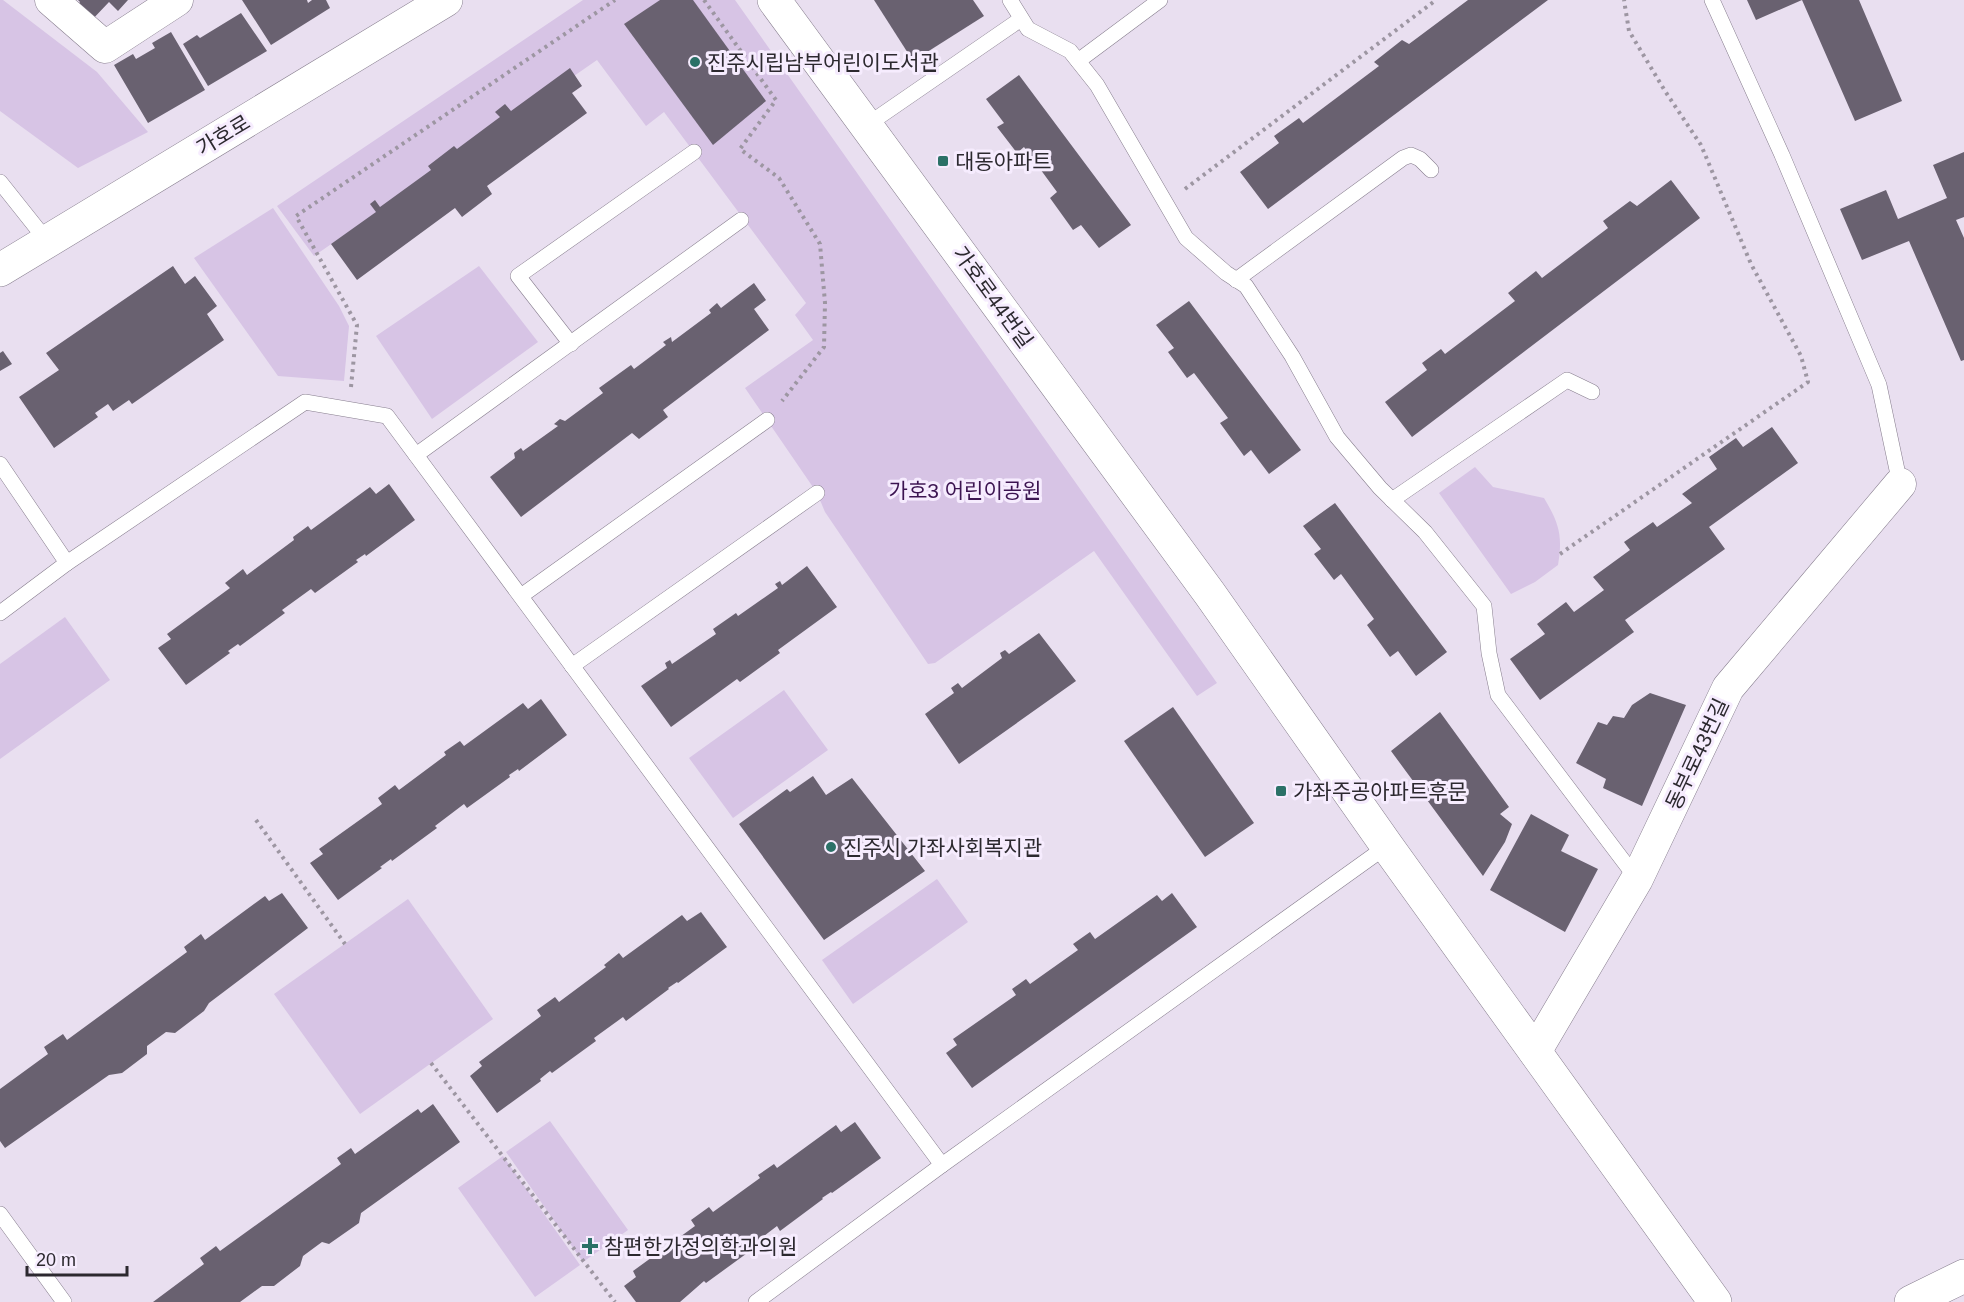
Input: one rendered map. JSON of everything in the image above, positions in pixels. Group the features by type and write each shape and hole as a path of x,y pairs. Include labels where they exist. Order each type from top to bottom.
{"street":[{"path":"51,0 105,47 177,0"},
{"name":"가호로","path":"0,270 446,0"},
{"name":"가호로44번길","path":"774,0 1210,594 1388,846"},
{"name":"동부로43번길","path":"1535,1053 1637,879 1728,688 1900,484"},
{"path":"1388,846 1715,1302"},
{"path":"1911,1302 1964,1276"}],"lane":[{"path":"1010,0 1028,29 1070,51 1078,61 1103,95 1186,238 1226,273 1246,286 1286,348 1338,437 1392,500 1425,532 1484,606 1489,653 1498,695 1637,879"},
{"path":"1078,61 1160,0"},
{"path":"1712,0 1782,155 1879,386 1900,484"},
{"path":"867,125 1021,19"},
{"path":"571,344 519,276 694,152"},
{"path":"1236,280 1403,158 1411,155 1420,159 1431,170"},
{"path":"0,182 47,241"},
{"path":"416,455 741,220"},
{"path":"1392,500 1567,380 1592,392"},
{"path":"0,613 67,563 305,402 387,416 942,1165"},
{"path":"521,596 767,420"},
{"path":"0,465 67,563"},
{"path":"572,666 817,493"},
{"path":"756,1302 942,1165 1388,846"},
{"path":"0,1214 64,1302"}],"path":[{"path":"349,408 357,325 296,216 615,0"},
{"path":"704,0 776,100 740,149 779,178 820,244 825,303 824,347 767,420"},
{"path":"1166,203 1436,0"},
{"path":"1560,554 1808,382 1801,356 1751,264 1701,145 1629,31 1624,0"},
{"path":"256,820 345,944"},
{"path":"431,1063 615,1302"}],"green space":[{"path":"0,0 97,72 148,132 78,168 0,111"},
{"name":"가호3 어린이공원","path":"583,0 735,0 1217,683 1197,696 1094,551 935,663 928,664 825,512 817,493 745,388 813,340 795,315 806,303 664,112 646,126 597,60 314,256 277,206"},
{"path":"273,208 339,306 349,326 344,381 278,376 194,258"},
{"path":"479,266 538,342 432,419 376,336"},
{"path":"1475,467 1493,487 1544,498 1558,530 1560,546 1558,565 1535,582 1511,594 1439,493"},
{"path":"65,617 110,680 0,759 0,664"},
{"path":"784,690 828,750 733,818 689,758"},
{"path":"937,879 968,922 853,1004 822,960"},
{"path":"408,899 493,1019 360,1114 274,994"},
{"path":"550,1121 628,1230 583,1262 506,1152"},
{"path":"503,1156 580,1265 535,1297 458,1188"}],"building":[{"path":"78,0 128,0 118,11 109,2 90,22 75,8 80,2"},
{"path":"242,0 307,0 308,3 312,0 326,0 330,8 271,45"},
{"name":"진주시립남부어린이도서관","path":"660,0 693,0 766,101 713,145 624,24"},
{"path":"874,0 973,0 984,16 913,61"},
{"path":"1468,0 1548,0 1268,209 1240,172 1279,143 1274,136 1299,118 1303,123 1379,66 1374,62 1402,40 1409,44"},
{"path":"1747,0 1802,0 1756,20"},
{"path":"1802,0 1859,0 1902,101 1855,121"},
{"path":"241,13 267,51 208,86 183,44 197,35 200,38"},
{"path":"171,32 205,90 148,123 114,65 133,54 136,59 155,48 152,43"},
{"path":"570,68 582,86 572,93 587,113 487,186 492,194 462,217 455,208 357,280 331,244 376,212 370,204 375,200 380,207 431,170 428,166 454,146 457,149 500,117 495,112 505,104 511,111"},
{"path":"1019,75 1131,225 1099,248 1081,225 1073,230 1050,198 1057,192 1024,147 1017,153 997,127 1004,123 986,99"},
{"path":"1964,152 1964,217 1956,220 1964,238 1964,360 1961,361 1909,241 1862,260 1840,209 1886,190 1898,219 1947,198 1933,165"},
{"path":"1671,180 1700,218 1412,437 1385,402 1427,370 1422,363 1441,349 1445,354 1515,301 1508,293 1536,271 1542,278 1608,228 1603,221 1630,201 1637,206"},
{"path":"173,266 185,284 195,276 217,306 207,314 224,340 132,404 129,400 113,411 108,404 95,413 98,417 54,448 19,397 59,370 46,353"},
{"path":"754,283 766,300 754,309 769,330 663,410 668,417 639,439 632,433 521,517 490,477 515,458 514,453 521,448 523,451 558,426 554,424 560,419 565,421 603,393 599,388 631,365 634,369 666,345 663,342 671,337 672,342 711,313 709,310 717,303 721,308"},
{"path":"1189,301 1301,450 1269,474 1251,450 1244,456 1220,423 1228,418 1194,373 1187,378 1168,352 1174,348 1156,325"},
{"path":"3,351 12,364 0,371 0,353"},
{"path":"1772,427 1798,463 1709,527 1725,549 1625,620 1634,632 1540,700 1510,659 1545,634 1537,624 1566,602 1574,612 1604,590 1593,577 1630,550 1624,542 1653,522 1657,527 1692,503 1682,494 1717,469 1709,457 1736,438 1743,447"},
{"path":"389,484 415,520 366,556 365,554 356,560 358,562 315,593 311,589 282,610 285,613 240,646 238,644 228,651 230,653 186,685 158,648 171,639 167,634 230,588 225,583 243,569 247,575 294,540 293,537 308,526 311,530 370,487 376,494"},
{"path":"1335,503 1447,652 1416,676 1398,651 1390,657 1367,625 1374,619 1341,574 1334,580 1314,554 1321,549 1303,526"},
{"path":"807,566 837,607 778,650 780,653 740,682 737,679 671,727 641,686 667,668 665,663 670,660 672,664 716,634 713,629 736,613 738,616 778,588 775,584 780,581 782,585"},
{"path":"1039,633 1076,681 959,764 925,714 954,693 951,688 958,683 962,688 1002,658 1000,653 1005,650 1009,654"},
{"path":"1650,693 1686,705 1642,806 1603,788 1606,779 1576,763 1598,722 1607,725 1613,716 1624,718 1632,705"},
{"path":"541,699 567,735 519,771 518,769 509,775 510,777 467,808 464,804 435,826 437,828 392,861 391,859 380,867 382,868 338,900 310,863 323,854 319,849 382,804 378,798 395,785 399,790 446,755 444,752 460,741 464,746 523,703 528,709"},
{"path":"1173,707 1254,823 1205,857 1124,741"},
{"path":"1440,712 1509,807 1500,814 1512,824 1505,842 1483,876 1391,751"},
{"name":"진주시 가좌사회복지관","path":"813,776 826,795 852,778 925,871 824,940 739,824 787,789 790,792"},
{"path":"1531,814 1569,835 1561,851 1598,869 1565,932 1490,890"},
{"path":"282,893 308,928 209,1003 204,1011 175,1033 166,1032 147,1046 147,1054 122,1073 109,1075 5,1148 0,1141 0,1089 48,1054 44,1047 63,1034 67,1040 187,952 184,947 201,934 205,940 265,896 269,901"},
{"path":"1172,893 1197,927 972,1088 946,1053 957,1045 953,1039 1016,995 1012,989 1026,979 1030,984 1078,950 1073,944 1090,932 1095,939 1157,895 1162,901"},
{"path":"701,912 727,947 626,1021 623,1017 594,1038 596,1041 552,1073 550,1071 540,1079 541,1081 497,1113 470,1076 482,1066 479,1062 541,1016 537,1010 555,997 559,1002 606,967 604,965 619,953 623,958 682,915 687,921"},
{"path":"433,1104 460,1142 361,1213 359,1223 329,1244 322,1242 303,1256 300,1266 274,1286 262,1286 240,1302 153,1302 204,1264 200,1258 216,1246 220,1251 341,1164 337,1158 351,1148 355,1154 418,1109 421,1113"},
{"path":"855,1122 881,1158 822,1198 780,1231 777,1226 748,1248 750,1251 706,1283 704,1281 680,1302 636,1302 624,1286 636,1277 633,1271 695,1226 691,1220 709,1207 713,1212 760,1178 758,1175 774,1164 777,1168 836,1125 841,1132"}],"place":[{"name":"진주시립남부어린이도서관","path":"695,62"},
{"name":"대동아파트","path":"943,161"},
{"name":"가좌주공아파트후문","path":"1281,791"},
{"name":"진주시 가좌사회복지관","path":"831,847"},
{"name":"참편한가정의학과의원","path":"590,1246"}]}
